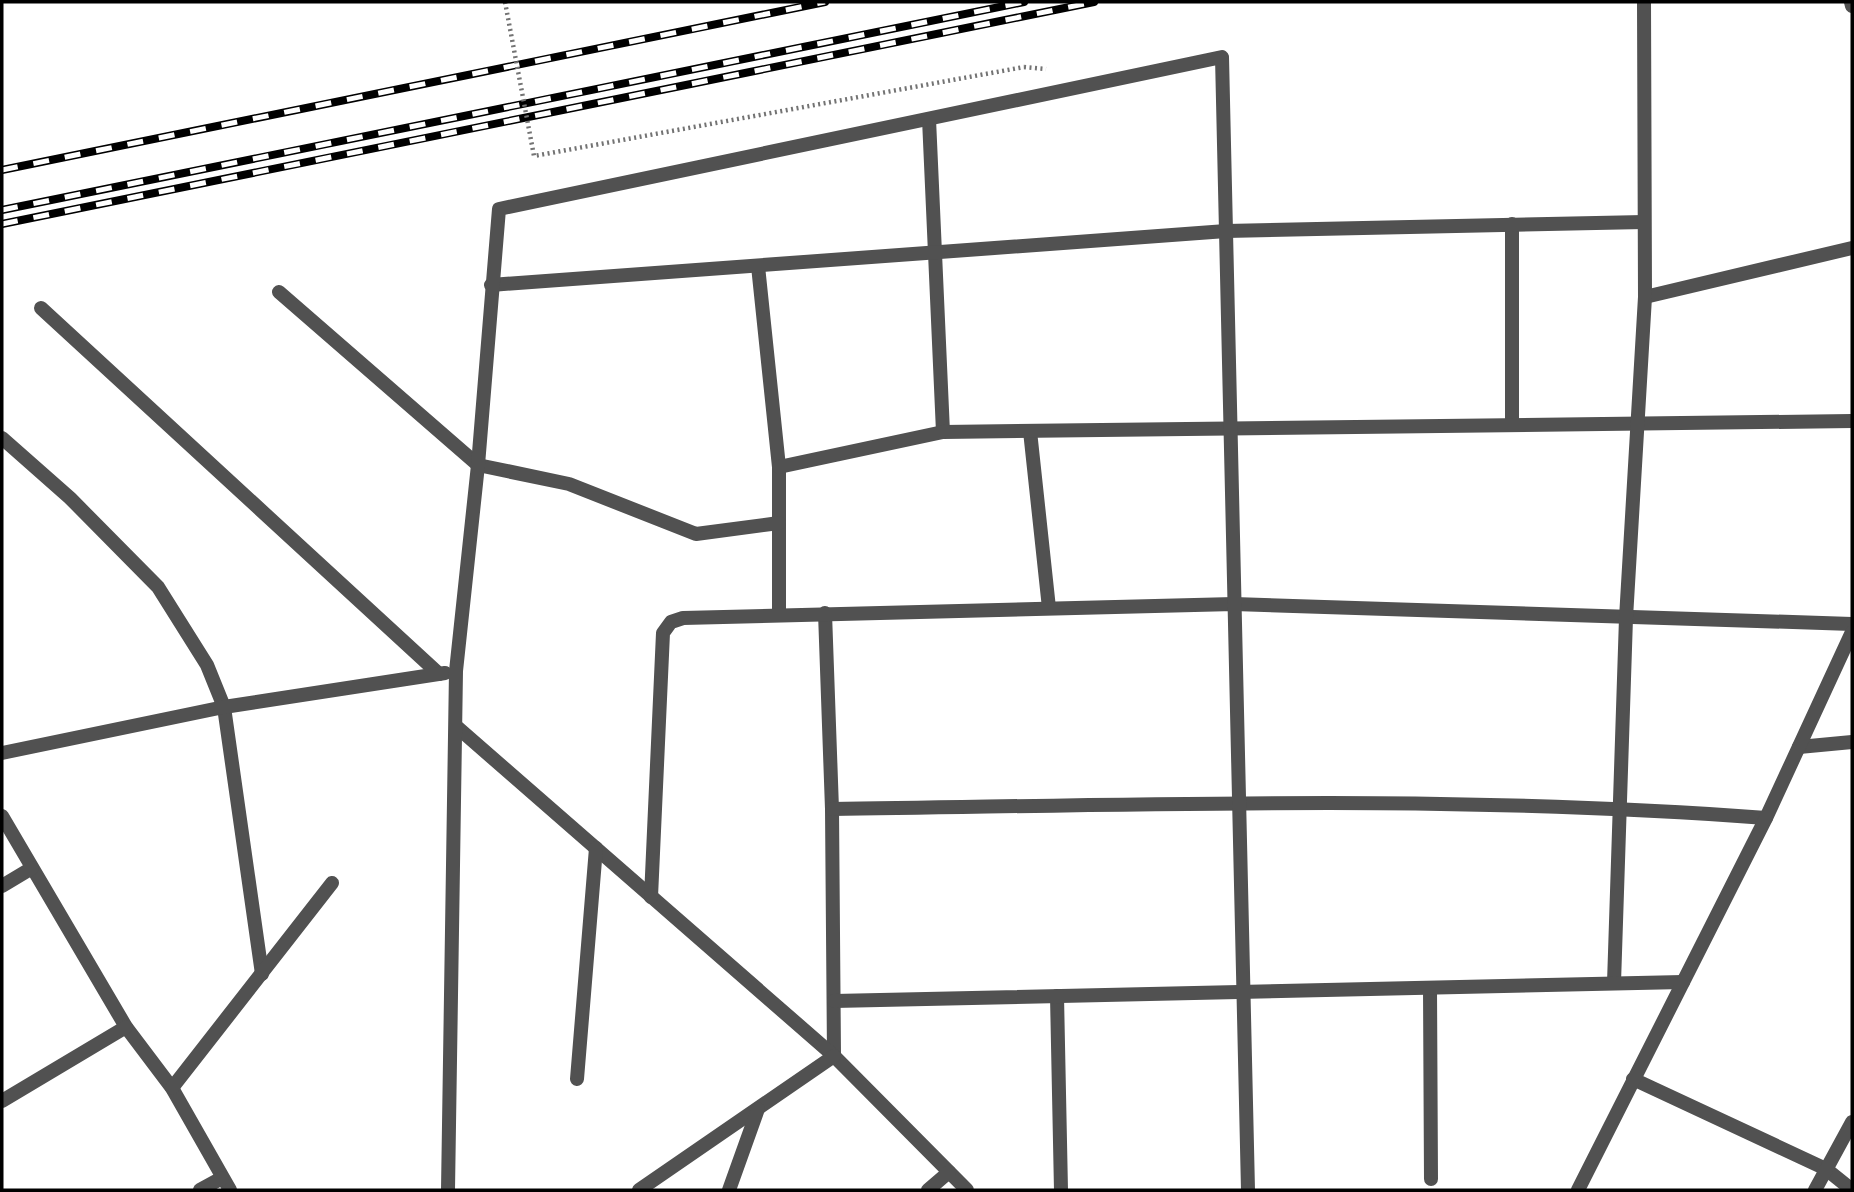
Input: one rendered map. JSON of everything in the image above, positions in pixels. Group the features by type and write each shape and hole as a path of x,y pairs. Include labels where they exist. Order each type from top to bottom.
{"street":[{"path":"1614,983 1626,618 1645,297 1644,2"},
{"path":"448,1190 456,671 478,466 499,209 1222,57 1248,1190"},
{"path":"929,119 943,432"},
{"path":"491,285 1226,231 1644,222"},
{"path":"1512,225 1513,425"},
{"path":"1645,297 1852,248"},
{"path":"758,265 779,467 779,614"},
{"path":"279,292 478,466 569,484 695,534 779,523"},
{"path":"41,308 439,674"},
{"path":"779,467 943,432 1852,421"},
{"path":"1030,431 1049,608"},
{"path":"2,438 69,498 158,587 207,665 224,707 262,974"},
{"path":"651,897 663,633 671,622 683,618 1234,604 1852,624"},
{"path":"825,613 832,809 834,1056"},
{"path":"1578,1190 1766,818 1852,632"},
{"path":"2,753 224,707 456,671"},
{"path":"457,727 834,1056 967,1190"},
{"path":"1798,747 1852,742"},
{"path":"832,809 1239,804 1620,807 1766,818"},
{"path":"2,816 126,1027 172,1088 226,1184 200,1190"},
{"path":"577,1079 596,848"},
{"path":"2,886 32,868"},
{"path":"172,1088 332,883"},
{"path":"834,1001 1683,982"},
{"path":"1430,988 1431,1179"},
{"path":"1058,996 1061,1190"},
{"path":"2,1101 126,1027"},
{"path":"639,1190 834,1056"},
{"path":"1633,1079 1826,1169 1852,1190"},
{"path":"729,1190 758,1109"},
{"path":"1815,1190 1852,1122"},
{"path":"928,1190 949,1172"}],"path":[{"path":"505,2 534,156 1024,67"}],"railway":[{"path":"2,170 825,2"},
{"path":"2,210 1024,2"},
{"path":"2,224 1094,2"}]}
